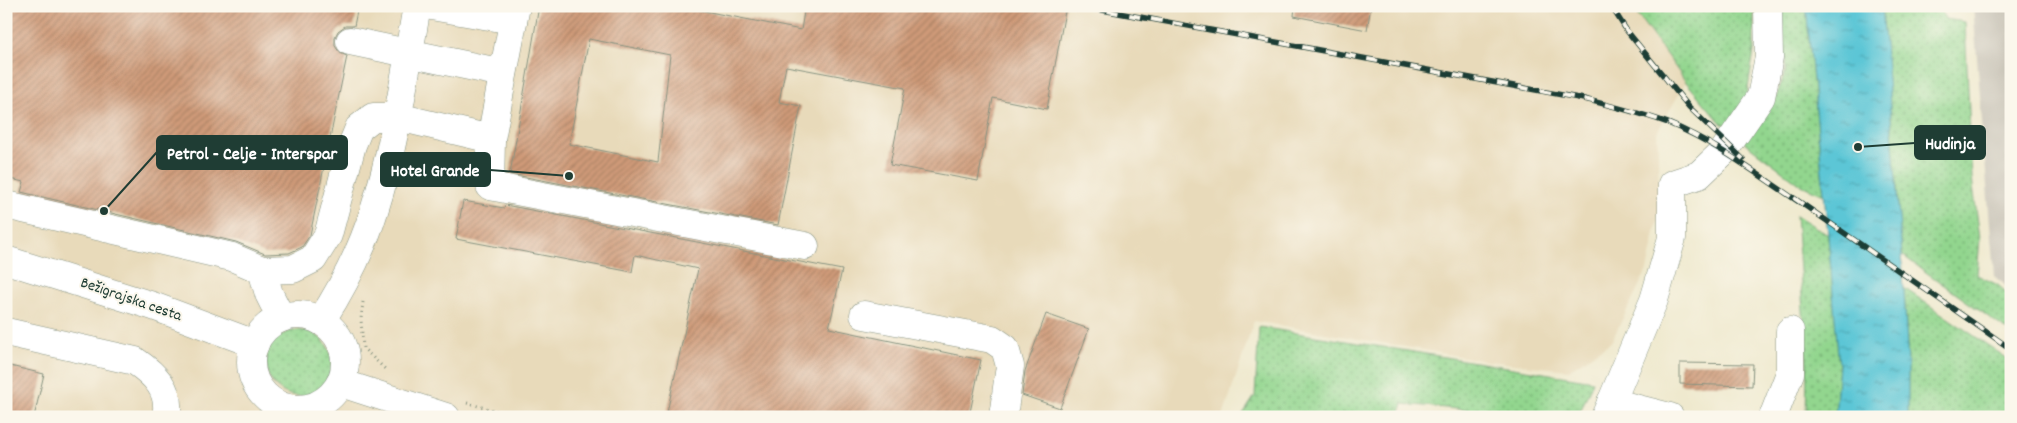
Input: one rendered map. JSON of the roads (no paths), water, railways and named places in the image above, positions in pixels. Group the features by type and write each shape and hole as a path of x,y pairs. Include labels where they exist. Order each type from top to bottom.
{"street":[{"path":"321,321 341,290 374,212 398,117 417,6"},
{"path":"431,6 514,13 491,138 490,186 804,246"},
{"path":"1670,417 1608,409 1654,300 1672,238 1672,184 1699,175 1723,152 1761,98 1769,57 1768,6"},
{"path":"350,41 503,73"},
{"path":"6,205 232,257 262,270 294,269 313,259 328,235 352,145 359,128 373,117 398,117 491,138"},
{"name":"Bežigrajska cesta","path":"6,260 153,306 254,344"},
{"path":"262,270 269,294 281,318"},
{"path":"295,315 308,316 321,321 335,333 344,348 345,372 341,383 333,394 322,403 310,408 296,410 282,407 264,409 253,375 251,360 254,344 261,333 270,324 281,318 295,315"},
{"path":"864,315 992,339 1005,348 1010,366 1003,417"},
{"path":"1773,417 1790,373 1790,331"},
{"path":"6,332 134,361 152,372 164,389 168,410 166,417"},
{"path":"341,383 453,409"}],"water":[{"path":"1806,6 1882,6 1902,255 1908,364 1908,417 1835,417 1839,365"}],"railway":[{"path":"1611,6 1627,31 1689,107 1743,159"},
{"path":"1086,7 1584,99 1626,110 1668,123 1702,139 1799,202"},
{"path":"1794,198 2011,349"}],"place":[{"name":"Hudinja","path":"1858,147"},
{"name":"Hotel Grande","path":"569,176"},
{"name":"Petrol - Celje - Interspar","path":"104,211"}]}
